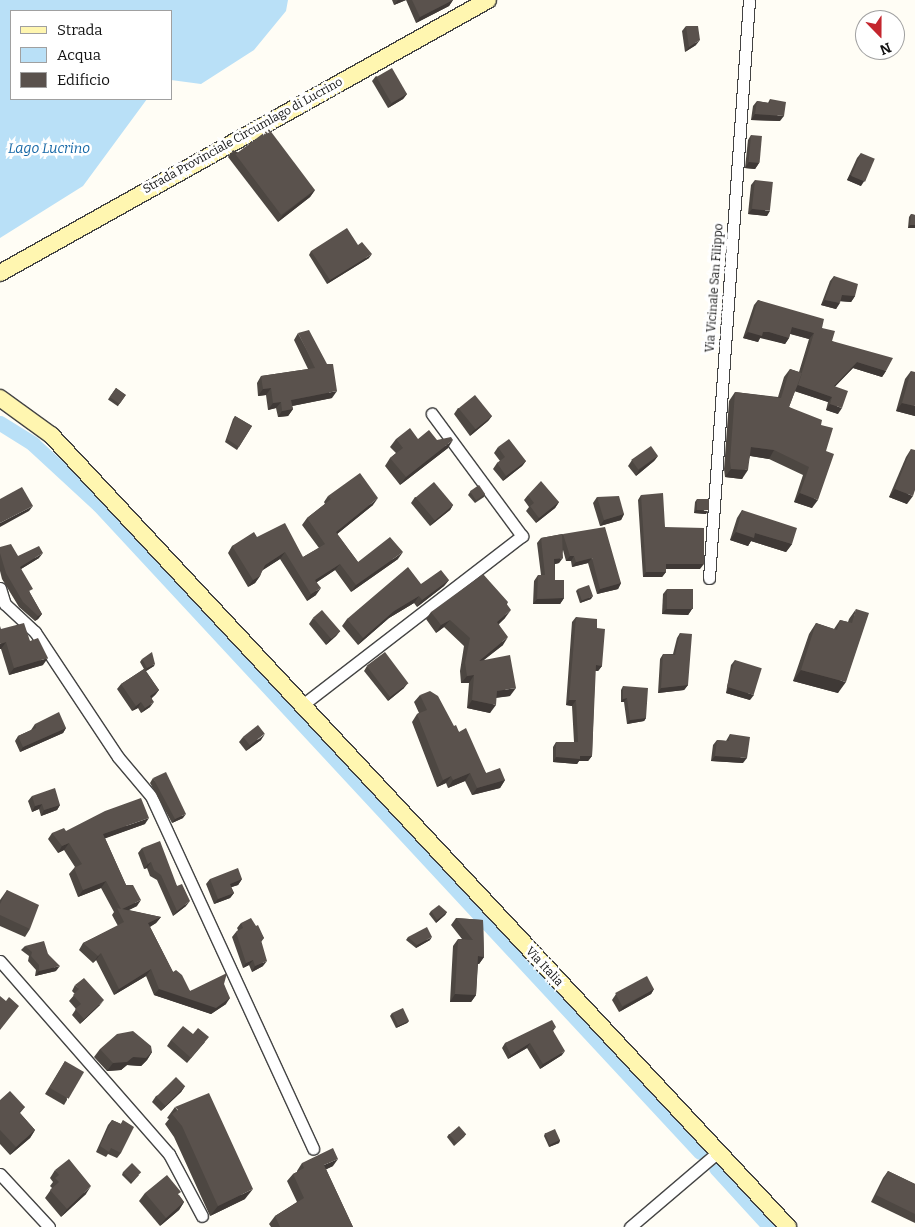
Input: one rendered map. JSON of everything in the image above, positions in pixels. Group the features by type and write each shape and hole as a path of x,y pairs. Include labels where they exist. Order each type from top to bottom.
{"street":[{"name":"Strada Provinciale Circumlago di Lucrino","path":"0,273 488,0"},
{"name":"Via Vicinale San Filippo","path":"709,578 749,0"},
{"name":"Via Italia","path":"0,398 51,435 301,706 788,1227"},
{"path":"301,706 522,536 432,414"},
{"path":"0,588 5,604 35,632 118,757 151,796 313,1150"},
{"path":"0,961 169,1154 202,1216"},
{"path":"630,1227 717,1153"},
{"path":"0,1174 49,1227"}],"water":[{"name":"Lago Lucrino","path":"0,0 288,0 286,11 254,50 201,84 172,80 172,10 10,10 10,100 146,100 83,186 0,238"}],"building":[{"path":"412,0 453,0 420,17"},
{"path":"686,26 698,26 700,40 689,47"},
{"path":"392,68 407,94 391,103 376,77"},
{"path":"770,99 786,102 784,116 755,114 757,101 770,103"},
{"path":"269,129 315,190 281,215 235,154"},
{"path":"751,135 762,136 760,163 749,162"},
{"path":"861,153 875,159 865,182 851,176"},
{"path":"755,180 773,182 770,211 752,209"},
{"path":"911,214 915,215 915,225 910,225"},
{"path":"347,228 358,245 362,242 372,254 330,280 311,251"},
{"path":"834,276 858,284 855,296 842,295 840,303 825,300"},
{"path":"758,300 824,319 822,328 835,331 832,341 893,358 886,371 857,362 834,386 848,391 842,408 830,404 832,397 798,385 814,333 792,327 789,338 769,332 763,332 762,336 748,332"},
{"path":"309,330 327,364 333,364 337,391 291,400 293,409 282,411 281,402 273,403 271,388 263,389 261,376 315,368 298,333"},
{"path":"790,369 802,373 789,407 822,420 821,425 833,428 826,451 834,454 818,500 800,493 809,467 774,450 751,447 748,470 731,469 735,392 781,398"},
{"path":"911,371 915,372 915,406 902,403"},
{"path":"116,388 126,395 120,404 110,397"},
{"path":"475,395 492,416 476,429 459,408"},
{"path":"235,416 252,426 239,447 227,439"},
{"path":"410,428 418,439 429,430 437,440 451,437 453,440 406,477 390,458 403,448 396,439"},
{"path":"509,439 526,461 506,476 497,463 505,457 498,447"},
{"path":"651,446 658,456 638,470 631,460"},
{"path":"911,449 915,450 915,490 913,496 895,489"},
{"path":"360,473 378,498 336,532 358,562 390,537 403,552 356,585 340,564 315,580 321,588 311,594 285,552 265,565 260,576 253,580 232,546 254,532 257,537 285,523 303,557 325,544 307,518 331,499 328,496"},
{"path":"541,481 559,502 539,518 530,506 534,503 528,495"},
{"path":"434,482 453,505 435,520 416,497"},
{"path":"479,485 485,494 476,500 470,491"},
{"path":"22,487 33,506 0,523 0,499"},
{"path":"663,493 665,527 704,528 704,564 666,564 666,572 646,572 641,495"},
{"path":"619,496 624,514 604,520 597,497"},
{"path":"697,499 709,499 709,510 697,510"},
{"path":"742,510 797,528 792,544 755,533 754,538 736,532"},
{"path":"605,527 621,583 600,589 592,558 576,562 574,556 570,556 563,534"},
{"path":"562,534 563,558 554,559 555,580 564,580 564,598 537,599 538,575 545,575 541,538"},
{"path":"11,544 18,556 39,546 43,553 20,567 33,589 29,591 42,614 38,616 23,602 6,573 0,547"},
{"path":"408,567 421,584 441,570 449,580 422,600 419,596 394,611 363,638 347,619"},
{"path":"483,574 508,602 506,603 511,610 497,622 508,637 479,661 510,655 516,688 497,691 496,705 472,700 474,675 467,676 465,663 470,638 450,620 441,625 431,612"},
{"path":"589,585 593,596 582,600 578,589"},
{"path":"667,589 693,589 693,609 667,609"},
{"path":"856,609 869,613 846,682 801,670 816,623 837,630 840,620 852,623"},
{"path":"322,610 340,631 331,639 313,618"},
{"path":"576,617 597,619 597,628 605,629 602,666 596,665 592,756 580,756 580,759 556,757 556,742 578,742 576,700 569,700"},
{"path":"24,623 30,641 38,638 48,658 14,668 6,642 0,644 0,626 1,629"},
{"path":"680,633 692,634 688,685 661,688 663,654 675,655"},
{"path":"152,652 155,664 147,668 142,659"},
{"path":"385,652 408,683 390,697 367,666"},
{"path":"735,660 762,668 754,695 727,687"},
{"path":"144,669 159,690 150,696 154,702 145,708 141,702 136,706 121,684"},
{"path":"623,686 648,688 646,718 630,720 627,698 623,699"},
{"path":"430,691 438,696 459,732 466,728 486,773 500,768 505,780 477,788 470,773 453,780 451,776 443,780 417,714 427,710 420,695"},
{"path":"59,712 66,728 23,747 18,736 36,728 35,724"},
{"path":"258,725 265,734 250,745 243,737"},
{"path":"730,734 750,737 747,758 715,756 717,740 729,741"},
{"path":"166,772 186,814 175,819 153,778"},
{"path":"55,788 60,805 44,810 42,804 35,806 32,796"},
{"path":"141,798 149,818 103,834 126,885 133,885 141,900 122,909 161,917 148,923 173,972 176,970 182,975 190,991 227,973 224,984 230,998 216,1008 159,989 151,969 119,989 101,953 98,956 83,943 124,922 117,908 121,909 106,881 83,890 74,868 82,864 69,843 62,846 52,833 64,828 66,831 105,811"},
{"path":"160,841 177,886 182,884 190,901 177,911 161,875 154,870 151,862 148,864 142,848"},
{"path":"238,868 242,879 230,884 234,893 218,899 210,879"},
{"path":"7,890 39,905 30,929 0,915 0,904"},
{"path":"439,905 447,912 437,920 431,911"},
{"path":"251,918 256,926 258,925 264,938 261,940 267,961 255,966 253,960 246,963 236,932 243,928 241,923"},
{"path":"456,918 483,920 484,957 478,956 476,995 455,994 458,939 473,940"},
{"path":"427,927 432,937 417,945 408,937"},
{"path":"44,941 48,954 60,966 39,971 39,965 31,956 32,952 25,946"},
{"path":"647,976 654,989 622,1006 615,993"},
{"path":"84,978 104,1000 84,1019 75,1009 81,1004 73,995 79,989 75,985"},
{"path":"0,996 6,1001 9,997 19,1006 0,1030"},
{"path":"403,1008 409,1021 398,1026 392,1013"},
{"path":"552,1020 556,1027 552,1029 565,1051 543,1064 530,1043 511,1055 505,1043"},
{"path":"183,1026 193,1034 198,1028 209,1037 191,1058 171,1040"},
{"path":"133,1031 151,1046 152,1052 146,1058 133,1057 127,1062 113,1063 100,1049 117,1034"},
{"path":"65,1061 84,1072 69,1099 50,1088"},
{"path":"176,1077 185,1086 165,1106 156,1097"},
{"path":"10,1091 25,1107 19,1112 35,1130 16,1147 0,1130 0,1100"},
{"path":"209,1093 253,1189 218,1206 182,1126 172,1114 178,1110 175,1107"},
{"path":"112,1120 121,1124 123,1120 134,1127 121,1153 111,1148 109,1152 100,1146"},
{"path":"459,1126 466,1134 456,1143 449,1135"},
{"path":"555,1129 560,1140 550,1144 545,1133"},
{"path":"333,1148 338,1159 324,1165 353,1227 280,1227 275,1216 304,1198 293,1174 304,1168 302,1163"},
{"path":"69,1159 91,1186 67,1209 50,1190 59,1182 55,1178 59,1175 55,1170"},
{"path":"132,1163 141,1172 132,1181 123,1172"},
{"path":"888,1171 915,1184 915,1214 876,1195"},
{"path":"167,1175 181,1192 178,1194 184,1202 166,1218 145,1193"}],"waterway":[{"path":"0,423 33,444 99,505 700,1152"},
{"path":"716,1168 770,1227"}]}
